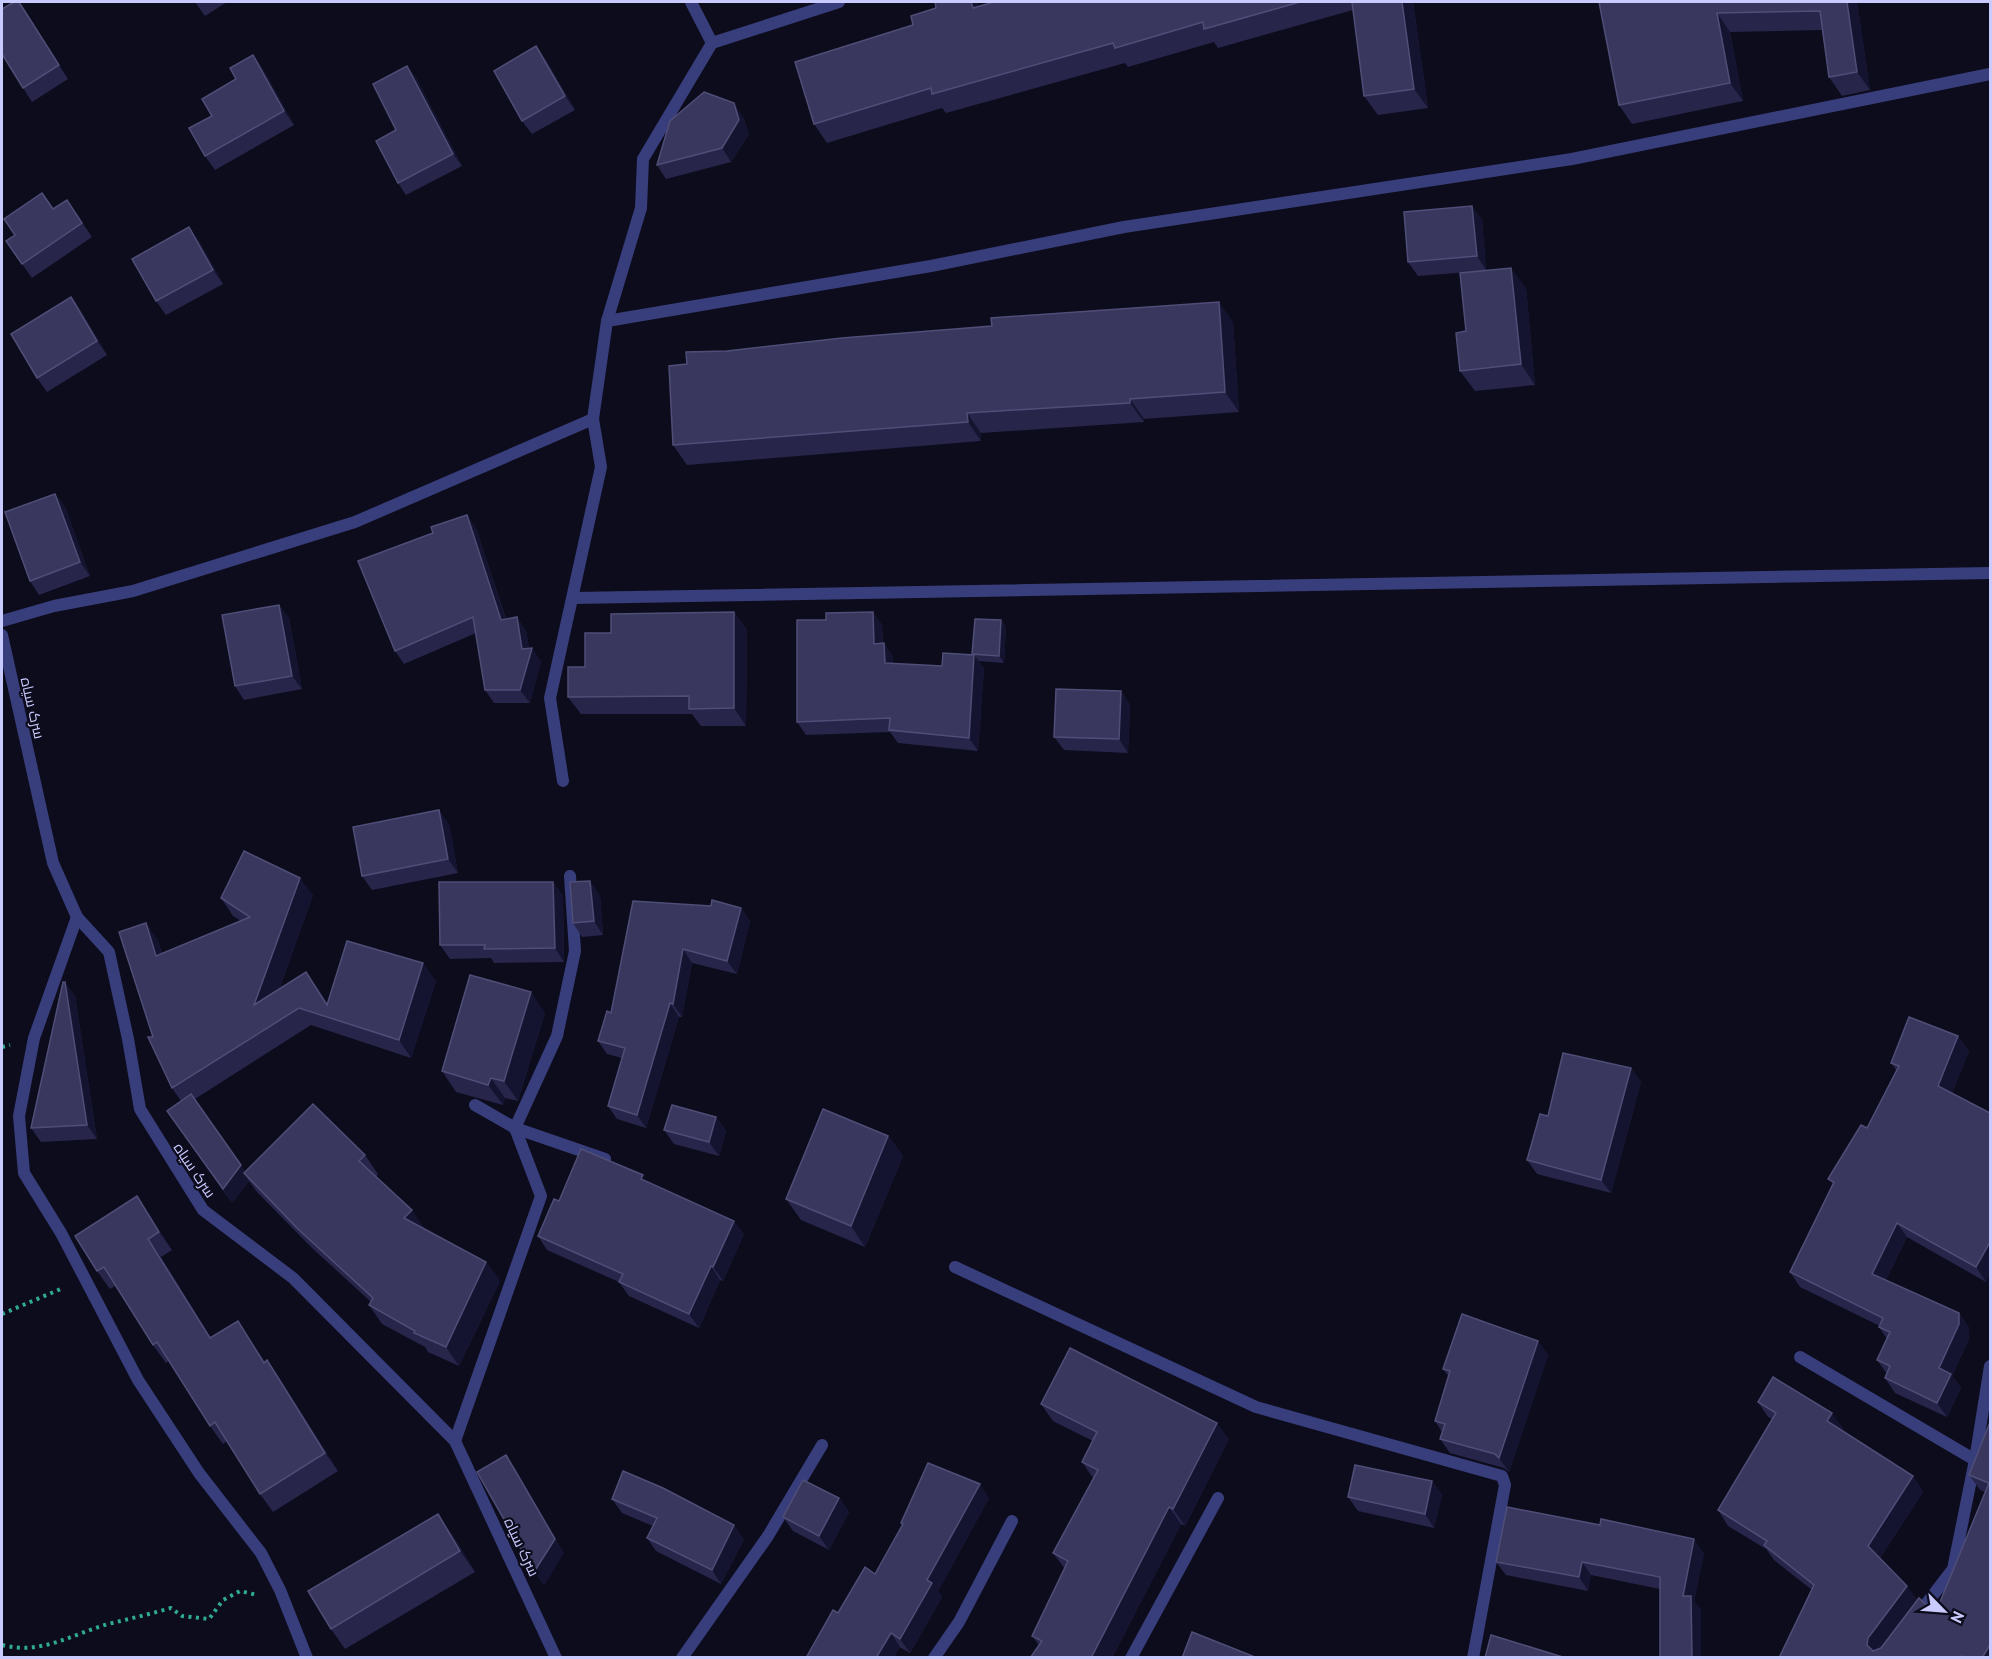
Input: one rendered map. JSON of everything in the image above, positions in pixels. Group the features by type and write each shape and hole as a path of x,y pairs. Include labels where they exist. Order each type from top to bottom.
{"street":[{"path":"691,2 712,43"},
{"path":"563,781 550,698 601,467 593,419 607,321 641,208 643,159 712,43 839,2"},
{"path":"607,321 931,266 1124,227 1572,159 1990,74"},
{"path":"2,621 54,606 133,591 356,522 593,419"},
{"path":"573,598 1990,573"},
{"name":"سرک سیاه","path":"2,635 53,863 77,917 109,952 140,1109 163,1150 203,1210 292,1278 455,1441 556,1658"},
{"path":"455,1441 541,1196 515,1128 557,1036 575,951 570,876"},
{"path":"77,917 34,1038 19,1116 24,1173 86,1278 138,1380 199,1473 261,1553 280,1590 307,1658"},
{"path":"475,1106 515,1128 605,1159"},
{"path":"956,1267 1256,1407 1502,1476 1505,1485 1473,1658"},
{"path":"1800,1357 1975,1460"},
{"path":"1912,1622 1953,1569 1975,1460 1990,1366"},
{"path":"682,1658 768,1536 822,1445"},
{"path":"1131,1658 1218,1498"},
{"path":"934,1658 959,1622 1012,1521"}],"path":[{"path":"2,1314 86,1278"},
{"path":"2,1645 21,1650 52,1644 108,1624 171,1608 182,1616 209,1619 223,1600 240,1591 266,1597 280,1590"}],"building":[{"path":"14,2 19,2 59,65 23,88 2,54 2,9"},
{"path":"935,2 971,2 973,8 994,2 1300,2 1204,29 1203,22 1115,48 1113,43 932,94 931,88 814,124 795,62 913,25 911,16 936,8"},
{"path":"1352,2 1402,2 1414,89 1364,96"},
{"path":"1599,2 1847,2 1857,72 1829,77 1820,11 1717,13 1730,83 1619,105"},
{"path":"536,46 565,96 522,121 494,71"},
{"path":"253,55 284,111 205,156 189,128 212,116 202,99 236,79 230,68"},
{"path":"407,66 453,154 398,183 376,141 396,130 373,84"},
{"path":"704,92 734,103 739,120 722,148 657,165 670,121"},
{"path":"42,193 53,209 67,200 82,223 22,264 6,241 15,235 4,219"},
{"path":"1472,206 1477,256 1408,262 1404,212"},
{"path":"189,227 213,270 156,301 132,259"},
{"path":"1511,268 1521,364 1460,371 1456,333 1466,331 1460,273"},
{"path":"71,297 97,341 37,378 11,334"},
{"path":"1219,302 1225,392 1130,399 1130,403 967,413 968,422 673,445 669,366 687,364 686,352 727,351 842,338 992,326 991,318"},
{"path":"55,494 80,562 30,581 5,512"},
{"path":"467,515 501,620 517,617 522,649 532,648 520,690 485,690 473,617 395,651 358,561 433,533 431,527"},
{"path":"279,605 292,676 235,686 222,615"},
{"path":"734,612 734,708 689,709 689,696 568,697 568,667 585,667 585,633 611,633 611,614"},
{"path":"873,612 874,644 884,643 885,663 942,666 943,653 974,655 969,738 889,730 890,718 797,722 797,620 826,620 826,613"},
{"path":"975,619 1001,620 999,656 972,654"},
{"path":"1056,689 1121,691 1119,739 1054,737"},
{"path":"439,810 448,859 362,876 353,827"},
{"path":"244,851 300,878 254,1005 306,972 327,1005 347,941 423,963 399,1040 299,1008 172,1088 148,1037 153,1037 119,932 146,923 156,956 250,917 221,898"},
{"path":"590,881 594,921 573,923 570,882"},
{"path":"439,882 553,882 555,948 484,949 485,945 440,945"},
{"path":"712,900 741,908 727,961 683,949 673,1004 670,1003 637,1115 608,1106 625,1048 598,1041 607,1011 611,1013 633,901 711,906"},
{"path":"470,975 531,992 504,1081 491,1078 488,1085 442,1071"},
{"path":"63,982 65,982 87,1125 31,1128"},
{"path":"1909,1017 1958,1036 1938,1086 1990,1113 1990,1242 1976,1267 1897,1223 1872,1274 1959,1313 1959,1324 1939,1368 1951,1374 1937,1403 1885,1378 1890,1366 1877,1360 1890,1332 1879,1327 1883,1318 1790,1272 1834,1182 1828,1179 1861,1125 1867,1128 1899,1066 1891,1063"},
{"path":"1563,1053 1631,1068 1601,1180 1527,1160 1540,1114 1548,1116"},
{"path":"191,1094 241,1165 223,1189 167,1111"},
{"path":"313,1104 365,1155 359,1161 412,1210 404,1218 486,1262 446,1347 414,1333 415,1331 369,1305 373,1298 298,1229 244,1173"},
{"path":"672,1105 716,1117 709,1142 664,1130"},
{"path":"823,1109 888,1136 851,1226 786,1199"},
{"path":"581,1149 643,1175 641,1179 734,1221 689,1314 619,1282 623,1274 538,1236 554,1199 559,1201"},
{"path":"137,1196 159,1232 148,1239 210,1338 238,1321 264,1363 267,1360 325,1453 260,1494 215,1422 210,1426 157,1342 153,1345 104,1267 97,1271 75,1236"},
{"path":"1462,1314 1538,1341 1499,1458 1495,1454 1440,1439 1445,1424 1435,1421 1450,1371 1443,1369"},
{"path":"1070,1348 1217,1423 1173,1509 1169,1507 1091,1658 1030,1658 1042,1641 1032,1636 1068,1561 1053,1553 1098,1470 1082,1462 1097,1432 1041,1404"},
{"path":"1773,1377 1832,1413 1827,1421 1913,1476 1868,1546 1907,1586 1868,1638 1867,1645 1873,1651 1881,1648 1919,1598 1935,1614 1989,1483 1969,1475 1990,1422 1990,1645 1982,1658 1962,1656 1961,1658 1779,1658 1814,1585 1764,1545 1767,1541 1718,1510 1776,1413 1758,1402"},
{"path":"506,1455 555,1539 534,1572 477,1472"},
{"path":"928,1463 980,1484 927,1580 932,1583 900,1639 891,1633 876,1658 806,1658 833,1610 838,1613 865,1567 875,1574 903,1524 901,1523"},
{"path":"1355,1465 1432,1481 1425,1514 1348,1497"},
{"path":"623,1471 663,1488 734,1525 712,1570 647,1538 657,1518 612,1499"},
{"path":"803,1480 839,1498 819,1536 783,1517"},
{"path":"1507,1507 1600,1525 1601,1519 1694,1539 1683,1596 1691,1596 1692,1658 1660,1658 1660,1577 1582,1562 1579,1577 1496,1562"},
{"path":"438,1514 460,1551 331,1629 308,1591"},
{"path":"1192,1632 1255,1657 1255,1658 1182,1658"},
{"path":"1491,1635 1566,1658 1485,1658"}]}
